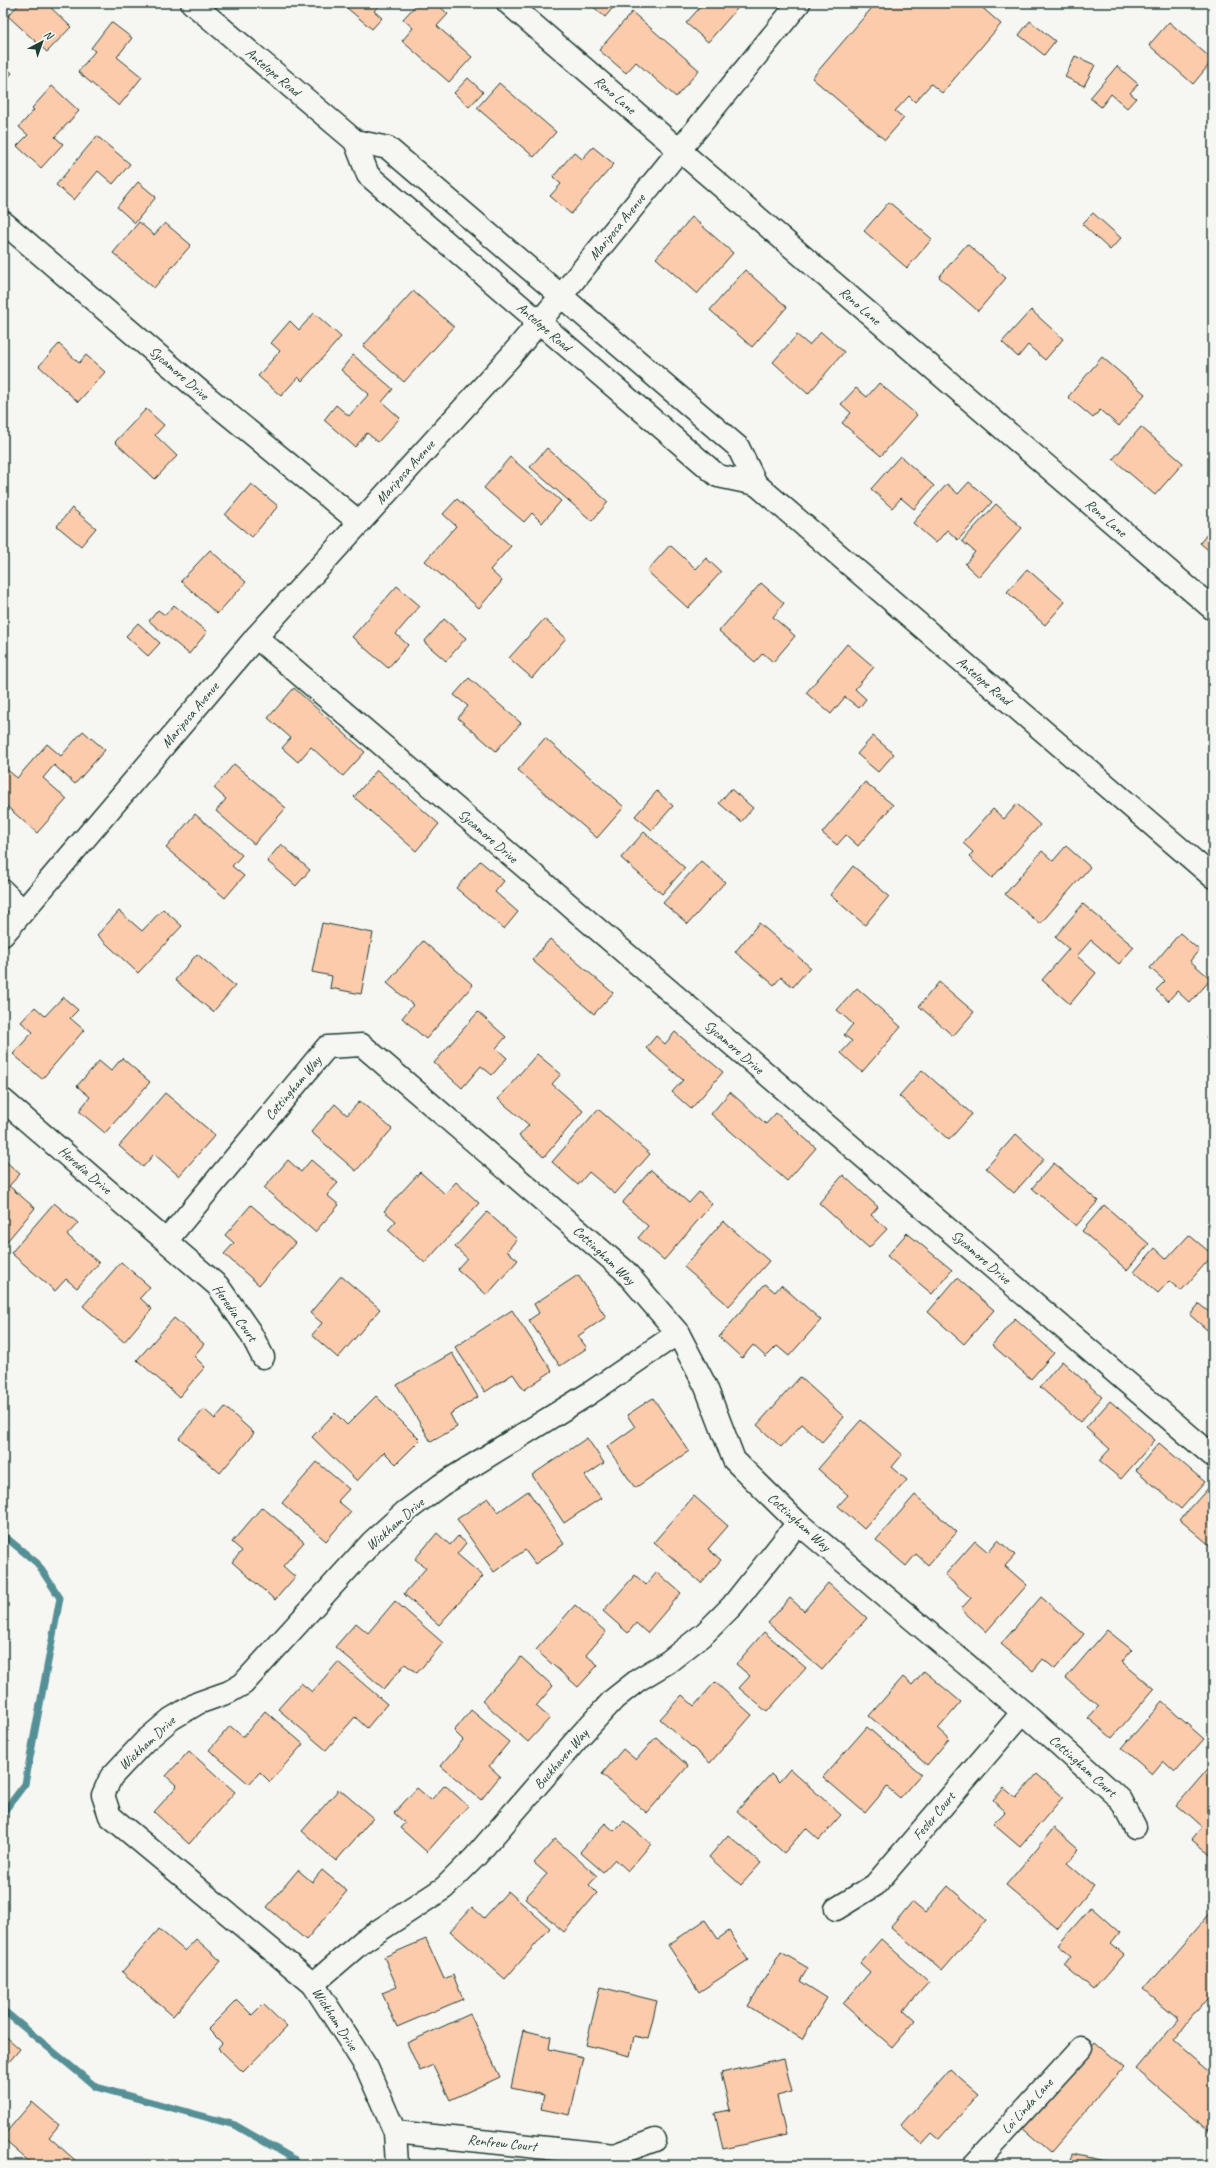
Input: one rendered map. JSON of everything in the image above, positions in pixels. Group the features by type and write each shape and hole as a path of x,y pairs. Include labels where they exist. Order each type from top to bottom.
{"street":[{"name":"Antelope Road","path":"192,3 355,141 388,148 738,447 756,484 1213,878"},
{"name":"Reno Lane","path":"508,3 1213,609"},
{"name":"Mariposa Avenue","path":"3,935 256,637 510,357 680,151 799,3"},
{"name":"Antelope Road","path":"355,141 368,175 718,476 756,484"},
{"name":"Sycamore Drive","path":"3,222 201,392 359,522"},
{"name":"Sycamore Drive","path":"256,637 1213,1456"},
{"path":"3,891 23,911"},
{"name":"Cottingham Way","path":"167,1240 327,1047 362,1045 624,1270 678,1333 706,1387 734,1460 798,1523 1023,1712"},
{"name":"Heredia Drive","path":"3,1100 167,1240"},
{"name":"Heredia Court","path":"167,1240 218,1286 250,1332 264,1357"},
{"name":"Wickham Drive","path":"397,2165 395,2132 367,2068 313,1984 110,1816 103,1795 111,1777 145,1741 171,1719 198,1702 228,1692 243,1684 372,1542 406,1512 441,1485 590,1393 678,1333"},
{"name":"Buckhaven Way","path":"313,1984 363,1941 444,1888 489,1841 614,1699 638,1680 668,1662 705,1633 732,1606 798,1523"},
{"name":"Cottingham Court","path":"1023,1712 1121,1800 1135,1827"},
{"name":"Fesler Court","path":"836,1909 875,1886 1023,1712"},
{"name":"Loi Linda Lane","path":"974,2165 1081,2048"},
{"name":"Renfrew Court","path":"395,2132 614,2155 655,2140"}],"building":[{"path":"20,3 46,3 71,27 47,52 8,16"},
{"path":"352,3 382,3 374,11 382,18 372,29 347,8"},
{"path":"418,3 436,3 448,14 437,26 472,57 449,82 402,41 413,28 403,19"},
{"path":"589,3 617,3 605,17"},
{"path":"704,3 742,3 708,42 686,23"},
{"path":"876,3 977,3 1001,24 942,93 931,84 915,102 909,96 895,111 904,118 885,140 812,78"},
{"path":"632,12 699,70 676,97 636,62 626,73 599,50"},
{"path":"1030,21 1055,41 1044,55 1019,35"},
{"path":"111,22 132,38 117,57 142,77 119,106 78,72 95,51 91,48"},
{"path":"1169,22 1213,60 1193,84 1149,45"},
{"path":"1075,56 1095,65 1084,86 1065,77"},
{"path":"3,65 12,73 3,83"},
{"path":"1117,66 1138,84 1130,93 1136,98 1127,108 1111,94 1101,107 1090,98"},
{"path":"468,78 483,92 469,107 454,93"},
{"path":"499,83 556,132 534,157 477,108"},
{"path":"52,86 79,111 55,137 63,144 41,168 17,146 28,135 19,127 34,110 32,108"},
{"path":"97,136 130,164 113,184 98,171 74,200 56,185"},
{"path":"593,147 614,164 571,214 550,196 561,184 553,177 574,152 582,159"},
{"path":"138,182 156,197 135,223 117,207"},
{"path":"889,202 932,239 907,268 864,231"},
{"path":"1093,213 1121,238 1110,250 1082,224"},
{"path":"692,217 733,253 697,294 656,258"},
{"path":"139,222 154,235 165,223 191,245 154,288 113,253"},
{"path":"967,244 1006,278 978,311 939,277"},
{"path":"745,270 787,307 752,347 710,310"},
{"path":"413,291 454,327 404,382 363,346"},
{"path":"1031,310 1063,339 1045,360 1028,345 1018,357 1002,342"},
{"path":"314,313 341,337 302,381 298,377 281,396 258,376 280,351 271,343 290,321 299,330"},
{"path":"821,332 844,352 808,394 773,362 797,335 809,345"},
{"path":"59,344 79,363 86,355 105,372 78,402 39,366"},
{"path":"353,355 393,389 382,402 400,418 378,442 367,433 355,447 324,420 336,405 349,416 369,394 341,370"},
{"path":"1102,357 1145,394 1119,426 1100,410 1093,418 1068,397"},
{"path":"879,383 917,415 881,456 842,423 851,413 841,404 856,388 867,397"},
{"path":"146,409 164,425 155,435 177,456 155,479 115,442"},
{"path":"1141,427 1183,463 1155,495 1113,459"},
{"path":"547,448 608,502 592,521 530,467"},
{"path":"900,456 934,486 914,509 901,498 892,508 871,489"},
{"path":"510,457 561,501 542,523 532,513 524,522 484,488"},
{"path":"969,482 992,502 958,540 947,530 936,543 913,523 947,484 958,494"},
{"path":"251,484 278,506 252,537 225,515"},
{"path":"457,499 511,546 490,570 502,581 479,608 425,561 456,526 443,514"},
{"path":"996,504 1022,528 979,577 965,564 975,552 962,541"},
{"path":"72,508 96,528 81,546 57,526"},
{"path":"1213,527 1213,554 1200,543"},
{"path":"670,545 696,569 706,558 721,572 688,608 647,571"},
{"path":"210,550 246,582 217,614 181,581"},
{"path":"1027,569 1065,602 1045,625 1007,592"},
{"path":"761,583 784,603 773,617 795,636 773,662 763,653 755,662 719,631"},
{"path":"397,586 420,606 396,634 408,645 388,668 352,637"},
{"path":"174,605 207,632 189,654 149,621 158,610 165,615"},
{"path":"444,619 466,638 446,661 424,642"},
{"path":"544,619 566,638 532,678 509,658"},
{"path":"138,623 160,643 148,656 126,636"},
{"path":"847,644 874,667 855,689 866,699 859,708 845,697 831,714 806,693"},
{"path":"469,678 521,723 496,751 458,718 468,706 454,695"},
{"path":"294,688 365,752 343,776 311,747 298,762 282,748 291,738 268,718"},
{"path":"83,731 105,750 75,784 54,765 43,778 67,799 37,833 3,803 3,768 4,767 17,778 47,744 61,756"},
{"path":"873,736 894,754 878,772 857,754"},
{"path":"545,738 624,807 597,838 518,770"},
{"path":"234,764 286,808 254,844 216,811 226,799 214,788"},
{"path":"377,770 439,824 416,851 354,797"},
{"path":"865,782 893,805 858,846 846,835 837,845 822,833"},
{"path":"731,789 753,808 741,822 719,803"},
{"path":"657,791 673,806 652,830 635,816"},
{"path":"1017,804 1040,825 992,878 969,857 973,852 963,843 993,809 1004,819"},
{"path":"195,814 242,855 232,866 244,876 225,898 166,848"},
{"path":"644,832 685,868 662,894 621,858"},
{"path":"281,844 310,870 296,886 267,861"},
{"path":"1066,846 1090,867 1040,924 1005,894 1042,851 1053,861"},
{"path":"480,861 504,881 495,892 518,912 504,929 456,888"},
{"path":"701,861 725,882 688,924 663,903"},
{"path":"853,866 889,896 865,925 830,895"},
{"path":"1083,904 1134,947 1119,964 1091,940 1077,956 1096,973 1070,1004 1042,980 1069,949 1055,937"},
{"path":"163,909 182,926 138,973 97,935 119,911 142,931"},
{"path":"322,923 373,933 361,994 330,988 332,976 312,972"},
{"path":"759,923 810,967 793,987 781,977 774,985 735,952"},
{"path":"1180,933 1199,950 1190,961 1211,979 1190,1003 1177,991 1168,1001 1156,990 1165,981 1150,968"},
{"path":"550,939 613,993 594,1014 532,960"},
{"path":"423,941 473,985 426,1039 402,1018 413,1005 387,983"},
{"path":"197,954 235,986 213,1012 175,980"},
{"path":"939,982 974,1012 953,1036 919,1006"},
{"path":"857,988 901,1027 862,1072 841,1053 852,1041 844,1035 853,1024 837,1010"},
{"path":"63,997 78,1010 70,1018 84,1030 42,1079 13,1054 33,1032 21,1022 35,1007 45,1016"},
{"path":"478,1012 506,1037 496,1048 507,1058 492,1075 481,1066 462,1088 434,1063"},
{"path":"1213,1029 1213,1043 1206,1037"},
{"path":"675,1032 723,1072 691,1109 672,1092 683,1080 646,1048 656,1036 665,1044"},
{"path":"537,1054 561,1074 552,1084 583,1111 544,1157 519,1136 529,1125 498,1099"},
{"path":"122,1058 150,1082 105,1133 79,1111 90,1097 77,1086 99,1061 111,1071"},
{"path":"922,1070 972,1114 949,1140 899,1096"},
{"path":"730,1092 766,1124 776,1113 816,1148 787,1181 711,1114"},
{"path":"165,1093 215,1135 179,1176 154,1154 143,1167 119,1146"},
{"path":"360,1101 392,1129 356,1171 311,1132 335,1104 347,1115"},
{"path":"598,1109 650,1154 615,1194 589,1172 578,1185 552,1162"},
{"path":"1016,1134 1044,1159 1014,1193 986,1168"},
{"path":"3,1159 20,1174 9,1186 35,1208 3,1246"},
{"path":"288,1160 301,1172 311,1160 338,1183 327,1195 339,1205 315,1232 264,1188"},
{"path":"1054,1163 1098,1201 1076,1226 1032,1188"},
{"path":"651,1170 689,1203 699,1192 712,1204 664,1260 638,1238 648,1226 622,1203"},
{"path":"420,1172 445,1194 456,1182 479,1203 425,1263 388,1230 396,1221 384,1211"},
{"path":"843,1175 878,1207 871,1215 887,1229 869,1248 819,1203"},
{"path":"54,1203 78,1223 67,1235 99,1263 77,1288 66,1279 55,1291 11,1253"},
{"path":"251,1205 295,1243 259,1285 224,1254 234,1243 225,1235"},
{"path":"1104,1205 1149,1244 1127,1270 1082,1231"},
{"path":"487,1212 517,1239 507,1251 518,1260 487,1295 457,1269 467,1258 455,1247"},
{"path":"723,1221 769,1261 729,1306 684,1267"},
{"path":"907,1233 952,1270 932,1294 887,1256"},
{"path":"1189,1235 1213,1255 1181,1291 1169,1281 1158,1293 1134,1272 1155,1248 1167,1259"},
{"path":"121,1262 150,1287 140,1298 152,1309 124,1342 83,1306"},
{"path":"578,1275 606,1317 578,1336 587,1348 560,1366 529,1320 539,1313 534,1304"},
{"path":"341,1276 380,1309 338,1358 312,1335 322,1323 310,1313"},
{"path":"957,1278 994,1310 964,1344 928,1312"},
{"path":"765,1284 775,1292 781,1285 821,1320 789,1356 777,1346 766,1357 753,1345 742,1358 719,1337"},
{"path":"1199,1304 1209,1312 1213,1308 1213,1335 1190,1315"},
{"path":"512,1310 552,1371 524,1390 513,1374 485,1392 455,1347"},
{"path":"174,1318 204,1344 194,1356 205,1367 179,1397 137,1360"},
{"path":"1015,1318 1054,1353 1031,1379 992,1345"},
{"path":"452,1353 478,1397 450,1414 457,1427 431,1442 397,1385"},
{"path":"1062,1361 1102,1397 1080,1422 1040,1387"},
{"path":"800,1377 844,1417 822,1442 802,1424 781,1447 757,1425"},
{"path":"376,1396 420,1440 396,1464 384,1452 357,1481 312,1437 335,1413 347,1425"},
{"path":"653,1398 689,1451 635,1488 607,1447 635,1427 627,1415"},
{"path":"1110,1401 1155,1440 1121,1479 1099,1461 1110,1449 1086,1428"},
{"path":"225,1407 254,1433 220,1473 179,1438 204,1409 215,1419"},
{"path":"861,1420 902,1455 892,1467 907,1480 864,1529 838,1506 848,1495 818,1469"},
{"path":"587,1438 604,1463 585,1476 601,1498 564,1523 532,1475"},
{"path":"1159,1443 1205,1482 1181,1509 1136,1470"},
{"path":"317,1462 349,1489 338,1501 351,1512 326,1541 282,1503"},
{"path":"1210,1486 1213,1488 1213,1548 1180,1520"},
{"path":"528,1491 564,1544 535,1564 525,1550 494,1572 457,1519 488,1498 498,1512"},
{"path":"915,1495 957,1532 928,1565 916,1554 906,1566 876,1540"},
{"path":"694,1496 728,1526 708,1549 721,1560 701,1583 654,1542"},
{"path":"262,1507 304,1542 283,1566 295,1577 275,1600 232,1562 242,1551 232,1542"},
{"path":"437,1533 450,1545 458,1536 466,1543 457,1554 483,1576 439,1625 404,1594 426,1568 415,1559"},
{"path":"998,1540 1015,1555 1005,1566 1027,1585 986,1632 961,1609 971,1598 945,1575 975,1541 988,1552"},
{"path":"657,1572 681,1593 647,1633 636,1623 628,1633 603,1611 635,1575 646,1585"},
{"path":"828,1583 867,1618 822,1670 768,1623 790,1598 804,1611"},
{"path":"1041,1597 1084,1634 1055,1669 1043,1659 1033,1671 1001,1644"},
{"path":"395,1601 443,1643 417,1673 405,1664 384,1689 335,1647 356,1623 368,1633"},
{"path":"575,1605 606,1632 586,1655 598,1665 578,1687 536,1650"},
{"path":"1107,1630 1132,1650 1122,1662 1154,1689 1112,1738 1088,1718 1099,1706 1066,1678"},
{"path":"764,1632 806,1668 767,1712 739,1688 750,1676 736,1664"},
{"path":"521,1657 553,1686 536,1706 550,1718 528,1742 482,1701"},
{"path":"338,1662 387,1704 367,1728 355,1717 326,1750 278,1709 301,1683 312,1692"},
{"path":"924,1671 961,1702 938,1729 949,1739 927,1765 869,1716 903,1677 912,1685"},
{"path":"715,1682 752,1715 710,1763 660,1719 682,1695 694,1706"},
{"path":"1162,1702 1204,1739 1175,1772 1163,1761 1152,1774 1122,1748"},
{"path":"471,1710 509,1742 489,1766 500,1776 481,1800 441,1766 463,1740 454,1731"},
{"path":"265,1711 303,1744 270,1782 260,1772 249,1784 209,1750 230,1726 243,1737"},
{"path":"867,1727 921,1774 900,1798 887,1787 865,1813 823,1777"},
{"path":"656,1737 688,1766 647,1813 602,1774 623,1749 636,1760"},
{"path":"189,1751 235,1792 189,1844 154,1812 177,1786 166,1776"},
{"path":"1213,1763 1213,1858 1191,1840 1202,1827 1177,1805"},
{"path":"790,1769 841,1815 819,1840 806,1828 784,1853 737,1811 771,1774 779,1782"},
{"path":"1037,1774 1063,1797 1020,1847 993,1824 1005,1812 993,1801 1004,1788 1016,1798"},
{"path":"445,1785 468,1806 427,1852 400,1828 405,1823 394,1813 417,1788 431,1800"},
{"path":"339,1789 373,1818 336,1861 302,1831"},
{"path":"624,1821 651,1844 628,1871 615,1859 603,1872 580,1852 605,1823 614,1831"},
{"path":"1054,1828 1079,1850 1067,1863 1094,1886 1058,1929 1006,1885"},
{"path":"728,1835 761,1863 741,1885 709,1857"},
{"path":"555,1839 597,1876 589,1885 597,1893 564,1932 525,1898 547,1874 534,1863"},
{"path":"298,1870 312,1882 322,1870 347,1891 306,1940 267,1907"},
{"path":"948,1886 986,1920 942,1971 891,1927 912,1902 925,1913"},
{"path":"508,1891 550,1928 505,1979 450,1931 472,1907 484,1918"},
{"path":"1091,1907 1120,1933 1111,1944 1124,1955 1093,1990 1064,1965 1071,1956 1058,1945"},
{"path":"1213,1910 1213,1993 1173,2040 1213,2074 1213,2134 1136,2069 1178,2019 1144,1990"},
{"path":"705,1920 718,1939 729,1931 748,1960 699,1992 668,1945"},
{"path":"159,1929 185,1951 196,1939 221,1961 173,2016 122,1972"},
{"path":"426,1939 444,1979 453,1975 463,1999 397,2027 382,1993 397,1987 384,1957"},
{"path":"881,1939 929,1982 904,2010 915,2020 892,2047 843,2004 870,1972 860,1963"},
{"path":"781,1952 808,1968 800,1981 827,1998 802,2039 748,2006"},
{"path":"600,1987 657,2001 648,2039 634,2036 630,2056 586,2045"},
{"path":"237,2000 252,2015 263,2004 287,2027 243,2072 218,2048 222,2043 208,2029"},
{"path":"470,2014 500,2077 450,2100 433,2065 420,2071 407,2043"},
{"path":"523,2030 551,2037 549,2049 583,2057 570,2115 541,2109 544,2095 511,2088"},
{"path":"3,2034 20,2049 3,2069"},
{"path":"1095,2042 1124,2067 1050,2152 1021,2127"},
{"path":"784,2059 792,2092 777,2096 786,2135 723,2149 715,2113 730,2110 721,2073"},
{"path":"950,2069 979,2094 939,2139 932,2133 922,2144 901,2125"},
{"path":"32,2102 59,2125 49,2137 76,2161 72,2165 33,2165 3,2139 3,2136"},
{"path":"1072,2154 1124,2165 1070,2165"}],"waterway":[{"path":"3,296 3,303"},
{"path":"3,1535 37,1563 60,1598 25,1784 3,1813"},
{"path":"3,2010 96,2087 235,2125 294,2159 296,2165"}]}
